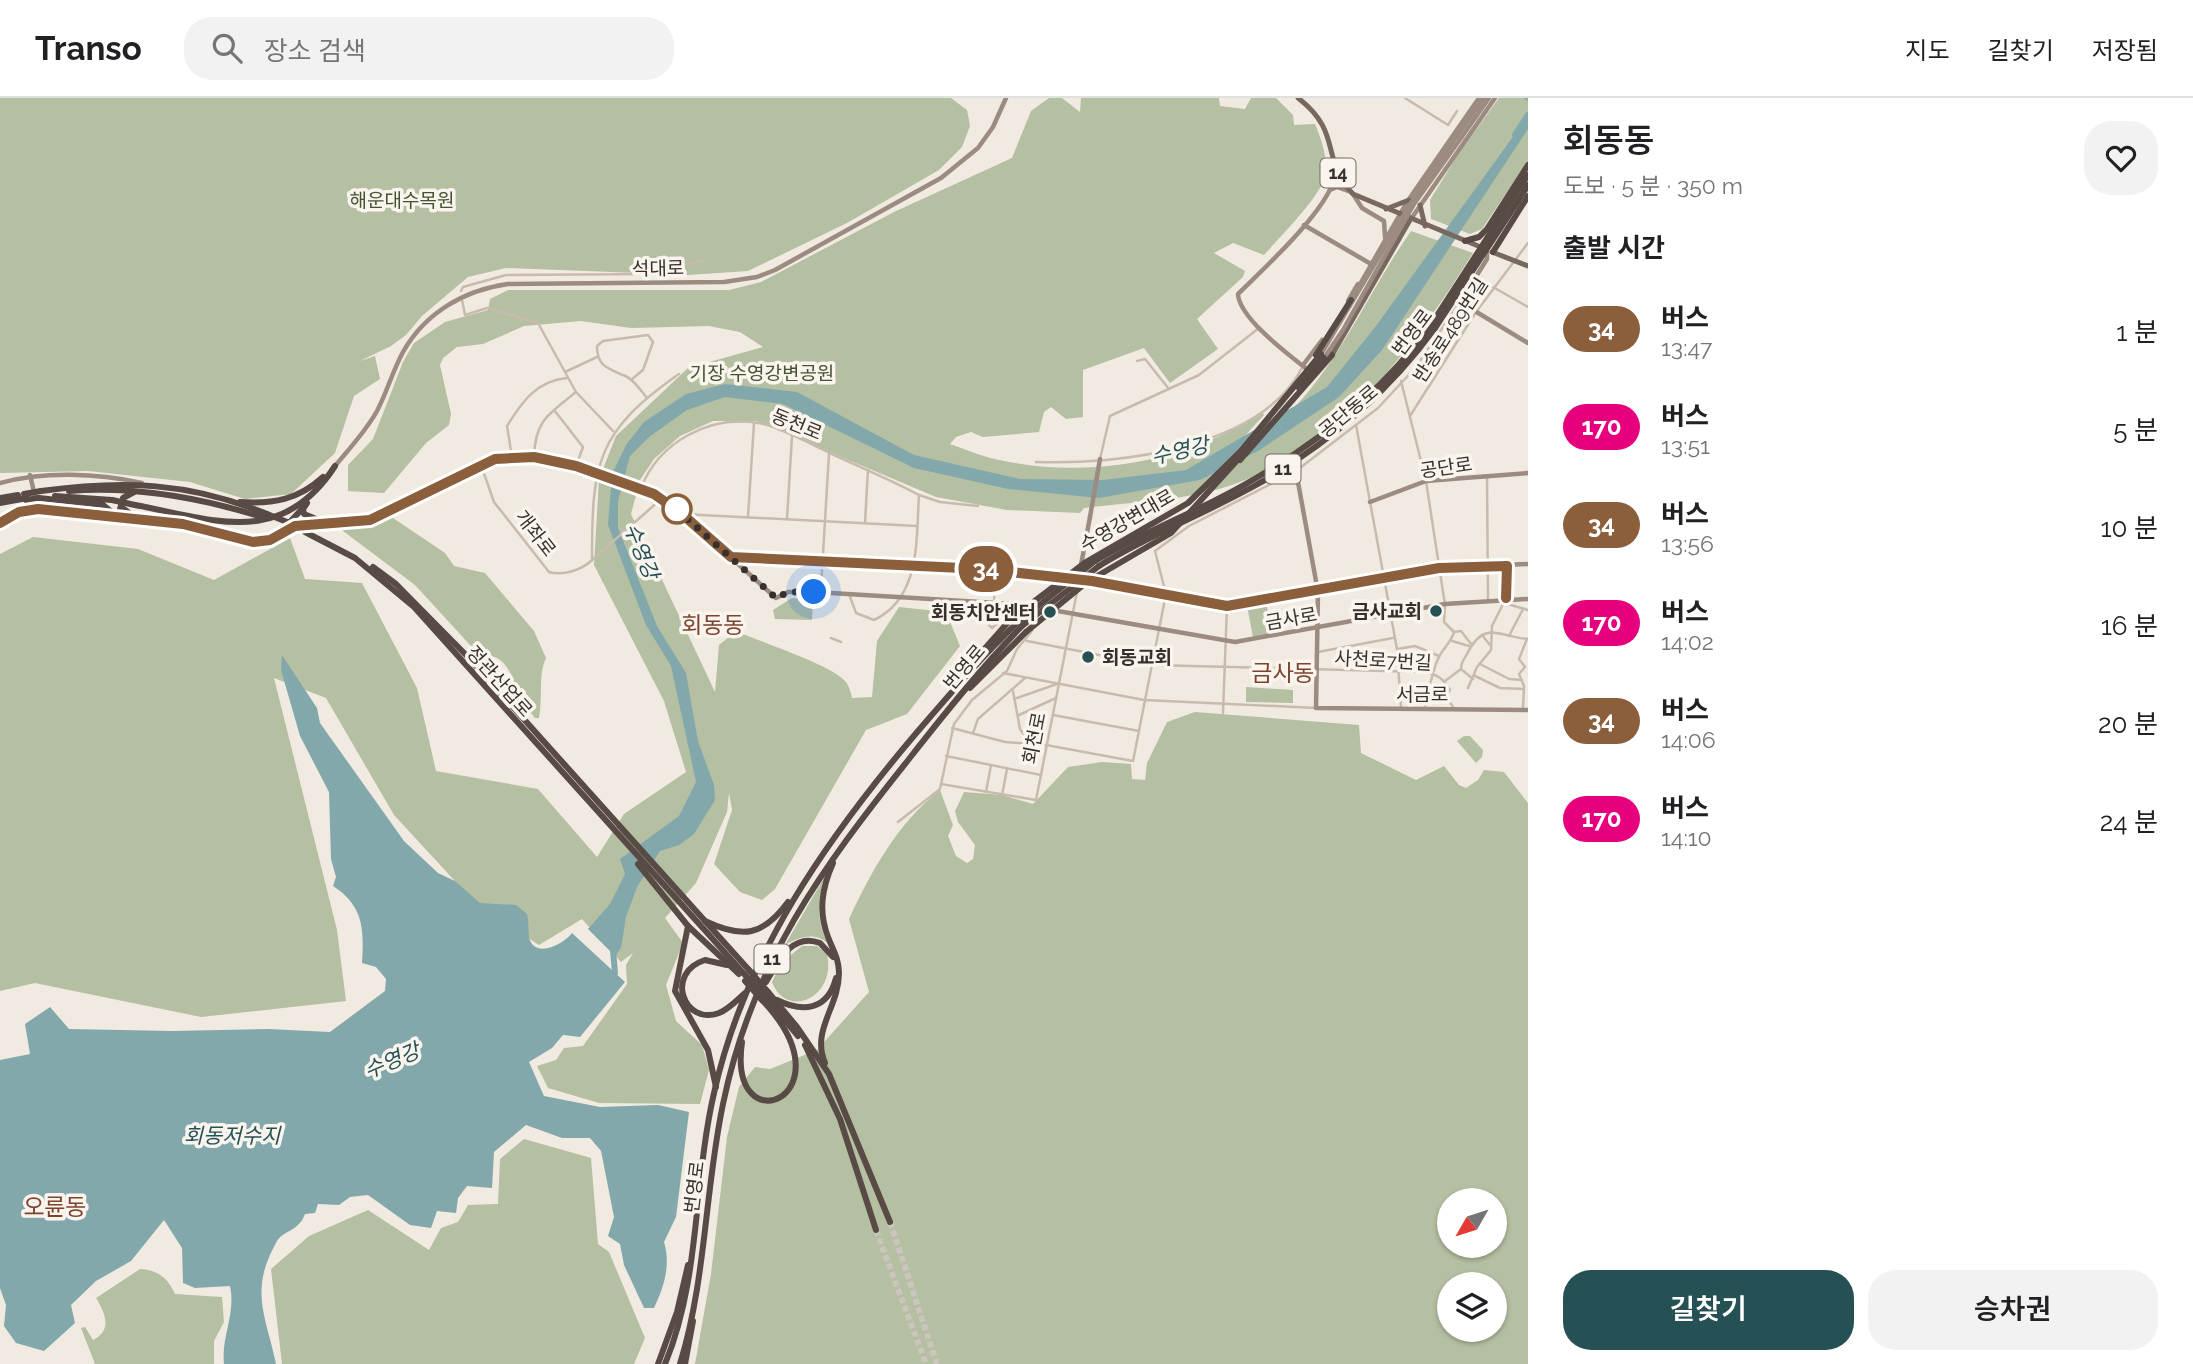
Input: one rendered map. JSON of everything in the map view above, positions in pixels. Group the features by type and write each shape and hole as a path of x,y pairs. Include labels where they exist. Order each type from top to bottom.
{"highway":[{"path":"1465,241 1479,237 1487,229 1528,165"},
{"name":"번영로","path":"1516,200 1528,175"},
{"name":"번영로","path":"665,1364 686,1301 716,1087 747,992 804,880 872,786 944,700 972,661 1021,627 1097,564 1283,464 1332,428 1383,385 1433,327 1528,185"},
{"path":"1490,251 1528,196"},
{"path":"1225,472 1314,358 1351,300"},
{"path":"1021,627 1087,582 1171,533 1332,355"},
{"path":"1225,472 1322,356"},
{"path":"277,536 303,509 335,466"},
{"path":"229,501 275,502 296,497 335,466"},
{"name":"수영강변대로","path":"1021,627 1086,562 1172,515 1225,472"},
{"path":"41,495 90,485 143,483 193,491 229,501 306,531"},
{"path":"0,500 115,488 266,516"},
{"path":"41,495 103,505 118,517 125,495 137,491"},
{"path":"41,495 112,500 246,524 285,514 310,498"},
{"path":"0,500 25,497"},
{"path":"96,517 106,512 103,505"},
{"path":"121,507 148,521"},
{"path":"303,509 307,517 326,523"},
{"name":"정관산업로","path":"306,531 384,575 468,657 581,782 626,845 698,920"},
{"name":"정관산업로","path":"306,531 355,558 393,588 575,788 610,821"},
{"name":"번영로","path":"685,1364 691,1343 719,1125 745,1026 766,997 790,922 838,852 951,706 1021,627"},
{"path":"610,821 746,975 797,1027 828,1074"},
{"path":"626,845 646,877 688,926 732,967 746,975 809,1052 840,1119 876,1230"},
{"path":"838,852 823,888 822,905 823,921 837,957 839,971 836,997 821,1029 819,1042 828,1074 890,1222"},
{"path":"698,920 734,933 763,927 775,920 804,880"},
{"path":"688,926 675,991 708,1050 716,1087"},
{"path":"745,1026 739,1067 744,1086 759,1099 780,1099 793,1084 796,1050 766,997 780,960 794,944 815,941 827,948 837,970 827,998 806,1009 766,997"},
{"path":"732,967 705,960 689,968 681,985 686,1002 700,1013 718,1014 747,992"},
{"path":"776,1015 809,1052"},
{"name":"번영로","path":"658,1364 677,1312 694,1243"},
{"name":"번영로","path":"680,1364 699,1270"}],"main road":[{"name":"석대로","path":"335,466 374,416 411,339 429,320 457,299 480,290 508,284 724,282 757,278 852,229 967,160 986,136 1006,98"},
{"name":"14","path":"1298,98 1324,123 1342,182 1352,193 1400,216 1528,266"},
{"path":"1322,356 1343,330 1414,204 1484,98"},
{"path":"1351,300 1400,216 1484,98"},
{"path":"1332,355 1410,220 1495,98"},
{"path":"1322,356 1410,201 1459,137"},
{"path":"1334,161 1335,175 1330,191 1304,225 1237,294 1238,303 1259,328 1309,370 1318,368 1356,317"},
{"path":"1330,191 1337,187 1352,193 1362,208 1386,224 1383,244"},
{"path":"1385,209 1410,201"},
{"path":"1420,205 1425,226"},
{"path":"1304,225 1371,265"},
{"path":"1490,251 1460,302 1528,343"},
{"path":"1303,365 1371,265"},
{"path":"0,523 19,512 38,509 183,524 253,542 277,536 295,526 370,520 481,465 512,457 534,457 576,466 640,488 662,499 731,557 823,559 996,570 1095,581 1227,606 1318,592 1439,568 1528,564"},
{"path":"1079,579 1100,459"},
{"path":"1296,471 1318,592 1316,708"},
{"name":"공단로","path":"1370,502 1426,481 1528,473"},
{"path":"30,475 38,509"},
{"path":"0,483 30,475 118,478 143,483"},
{"name":"금사로","path":"731,557 776,598 788,592 994,601 1225,641 1318,628 1445,605 1528,599"},
{"path":"1081,567 1095,581"},
{"name":"서금로","path":"1316,708 1527,709"}],"street":[{"path":"1405,98 1448,125 1457,111"},
{"name":"반송로489번길","path":"1410,416 1493,287 1528,243"},
{"path":"461,291 463,287 506,275 655,274 703,260"},
{"path":"1493,287 1528,307"},
{"path":"462,300 465,314 487,308 538,323 576,392 613,432"},
{"name":"공단동로","path":"1166,594 1155,551 1189,526 1296,471 1378,408 1416,367 1460,302"},
{"path":"1100,459 1110,416 1199,375 1259,328"},
{"path":"631,380 643,370 653,342 648,335 603,341 597,346 597,357 610,372 624,375 647,398"},
{"path":"564,373 597,357"},
{"path":"1137,360 1145,359 1169,390"},
{"path":"1035,462 1071,463 1127,458 1176,449 1220,435 1241,424 1282,393 1303,365"},
{"path":"592,560 598,474 613,432 647,398 679,374"},
{"path":"512,457 507,426 525,398 551,379 567,377"},
{"path":"1401,381 1426,481 1445,605 1444,622 1454,632"},
{"path":"534,457 535,433 541,421 576,392"},
{"path":"554,410 583,447 576,466"},
{"path":"748,517 754,423"},
{"name":"동천로","path":"640,488 660,457 688,434 714,425 754,423 792,436 868,469 919,495 940,502 978,506"},
{"path":"1356,424 1397,649 1401,708"},
{"path":"787,519 792,436"},
{"path":"820,604 830,453"},
{"name":"개좌로","path":"481,465 494,502 549,572 556,574 585,568 592,560"},
{"path":"865,523 868,469"},
{"path":"1487,476 1488,600"},
{"path":"849,594 856,613 874,620 902,597 914,564 919,495"},
{"path":"592,560 662,499"},
{"path":"682,514 917,526"},
{"path":"1468,688 1480,663 1491,650 1495,617 1505,601 1507,566"},
{"path":"994,601 996,570"},
{"name":"회천로","path":"941,784 1036,800 1079,579"},
{"path":"952,728 1005,742 1133,761 1166,594"},
{"path":"1505,601 1528,610"},
{"path":"989,625 992,628 1008,612 1023,604 1036,619"},
{"path":"1223,713 1227,606"},
{"path":"1027,640 1021,627 1047,609"},
{"path":"1509,636 1523,609"},
{"path":"1524,689 1500,688 1461,669 1470,645 1492,630 1528,639 1519,659 1525,667 1519,674 1522,680 1524,689 1527,709"},
{"path":"1454,632 1461,631 1470,645"},
{"path":"1425,709 1426,692 1435,674 1439,656 1451,641 1454,632"},
{"path":"1482,635 1490,645"},
{"path":"831,638 841,642"},
{"path":"1318,652 1395,638"},
{"path":"1027,640 1066,648"},
{"path":"898,822 931,799 941,784 952,728 972,700 1012,665 1017,649 1027,640"},
{"path":"1451,641 1470,645"},
{"path":"1397,649 1415,646 1439,656"},
{"name":"사천로7번길","path":"1066,648 1151,665 1435,674 1445,681 1450,690 1445,696 1454,708"},
{"path":"1480,663 1509,679 1522,680"},
{"name":"사천로7번길","path":"1445,681 1461,669"},
{"path":"1003,673 1144,700 1316,708"},
{"path":"973,733 978,719 1025,678"},
{"path":"1014,699 1058,684"},
{"path":"1013,689 1020,729 1031,746"},
{"path":"1018,715 1056,698"},
{"path":"1053,715 1139,731"},
{"path":"946,756 1041,775"},
{"name":"회천로","path":"986,792 991,765"},
{"name":"회천로","path":"1002,795 1007,769"}],"green space":[{"name":"해운대수목원","path":"0,98 951,98 967,110 970,126 962,147 939,170 847,223 748,271 688,275 506,268 468,277 422,316 406,335 391,346 360,361 375,356 380,379 354,396 335,453 291,494 245,499 190,482 88,471 0,473"},
{"name":"기장 수영강변공원","path":"1049,98 1062,98 1080,112 1081,98 1219,98 1220,106 1245,109 1251,98 1276,98 1293,115 1294,125 1315,124 1325,157 1325,177 1307,206 1264,255 1233,243 1214,253 1245,271 1243,277 1197,319 1218,349 1170,383 1144,348 1083,370 1083,417 1066,419 1051,407 1044,412 1039,432 983,437 971,432 956,437 950,444 995,459 1029,465 1099,467 1168,455 1201,444 1233,430 1262,412 1264,415 1231,451 1285,417 1322,374 1411,231 1473,253 1405,351 1351,410 1288,458 1252,477 1211,491 1169,499 1084,508 1080,513 1007,510 936,497 756,421 713,421 680,436 654,459 640,480 631,514 715,692 719,645 736,631 827,668 846,682 852,698 872,697 877,641 899,607 946,612 960,646 907,714 866,730 775,889 762,900 740,892 714,864 732,810 729,793 727,812 696,883 665,918 683,943 666,985 676,1021 702,1045 709,1070 700,1104 599,1103 548,1088 537,1066 556,1060 564,1048 583,1046 627,984 626,965 633,953 621,962 582,919 539,945 478,906 394,815 326,698 274,678 337,930 346,1001 201,1017 35,983 0,991 0,554 33,537 138,549 214,580 290,538 305,579 362,583 417,688 436,771 538,789 597,857 624,814 686,772 664,701 594,565 599,479 616,436 688,368 763,347 740,332 709,326 631,328 581,321 524,326 483,344 457,347 443,358 440,365 451,414 449,425 426,443 384,493 348,491 348,465 373,439 403,362 414,343 445,322 488,310 490,299 508,290 729,290 761,282 896,211 1012,158 1031,111"},
{"path":"1499,98 1528,98 1528,161 1482,229 1470,234 1431,219 1430,200 1459,153"},
{"path":"393,518 445,553 454,566 485,573 534,631 546,658 542,672 539,718 535,718 510,686 512,676 504,663 492,656 481,657 415,585 340,526"},
{"path":"792,598 813,600 812,620 775,619 773,610"},
{"path":"1266,602 1272,634 1253,637 1247,606"},
{"path":"1246,687 1293,690 1293,703 1246,702"},
{"path":"1195,712 1359,725 1361,753 1416,780 1444,766 1459,785 1466,788 1478,780 1484,770 1504,772 1528,803 1528,1364 695,1364 711,1274 727,1137 739,1087 755,1067 770,1069 817,1050 869,992 849,919 867,883 898,833 940,790 953,825 948,836 956,856 967,863 973,859 975,845 958,822 955,811 964,792 1002,795 1033,804 1068,767 1102,762 1131,764 1132,779 1145,780 1147,763 1167,722"},
{"path":"1464,736 1470,736 1483,750 1482,757 1476,763 1457,741"},
{"path":"825,876 819,911 829,945 813,937 785,945"},
{"path":"802,946 817,946 827,954 825,982 809,999 788,1000 779,994 772,982 782,962"},
{"path":"524,1139 591,1158 598,1244 609,1252 645,1338 634,1364 282,1364 271,1269 309,1236 368,1210 429,1250 441,1228 458,1222 468,1205 498,1204 500,1159"},
{"path":"140,1269 162,1276 175,1294 222,1297 224,1322 214,1341 214,1364 95,1364 81,1328 85,1327 93,1340 99,1336 105,1321 96,1298"}],"water":[{"name":"수영강","path":"1528,116 1528,129 1382,350 1339,397 1258,451 1200,480 1099,498 1008,489 914,468 783,404 725,397 687,410 649,437 630,456 618,501 618,528 657,626 686,673 698,741 714,785 715,800 694,834 679,845 660,851 637,887 626,917 621,948 615,956 588,929 610,904 625,874 620,859 679,816 696,782 671,666 646,625 608,525 612,474 626,445 644,422 686,394 725,384 797,392 914,455 1020,479 1103,480 1186,470 1327,387 1376,326"},
{"name":"회동저수지","path":"282,655 317,708 320,723 404,841 438,873 455,881 480,903 516,905 527,914 529,937 537,948 549,948 563,942 572,933 625,982 580,1037 563,1035 552,1048 529,1062 544,1096 600,1107 658,1105 689,1112 676,1217 664,1242 667,1259 665,1276 654,1308 644,1308 624,1265 620,1244 608,1236 614,1217 601,1151 590,1138 562,1138 526,1125 494,1152 492,1188 467,1186 458,1198 456,1213 437,1211 431,1228 410,1225 368,1195 350,1197 339,1205 318,1204 315,1213 305,1214 295,1228 282,1235 268,1260 261,1290 264,1317 276,1364 224,1364 231,1306 230,1286 195,1288 183,1283 182,1248 164,1220 131,1261 96,1281 71,1305 75,1323 44,1351 16,1343 4,1326 6,1305 0,1288 0,1060 30,1054 25,1024 50,1007 69,1029 268,1029 330,1032 385,991 386,979 376,967 362,963 362,929 356,910 333,886 336,877 331,859 329,792 300,736 281,670"}],"waterway":[{"name":"수영강","path":"1515,135 1528,115"},
{"name":"수영강","path":"608,976 615,973 613,950"}],"tunnel":[{"path":"890,1222 937,1364"},
{"path":"876,1230 926,1364"}],"bus line":[{"name":"34","path":"0,523 19,512 38,509 183,524 228,538 253,542 270,540 295,526 305,524 370,520 495,459 534,457 576,466 654,494 673,506 731,557 983,569 1092,581 1219,606 1288,597 1439,568 1507,566 1506,598"}],"place":[{"name":"금사교회","path":"1436,611"},
{"name":"회동치안센터","path":"1050,612"},
{"name":"회동교회","path":"1088,657"}],"district":[{"name":"회동동","path":"713,625"},
{"name":"금사동","path":"1283,673"},
{"name":"오륜동","path":"55,1207"}],"route":[{"path":"677,509 673,506 776,598 788,592 814,592"}]}
